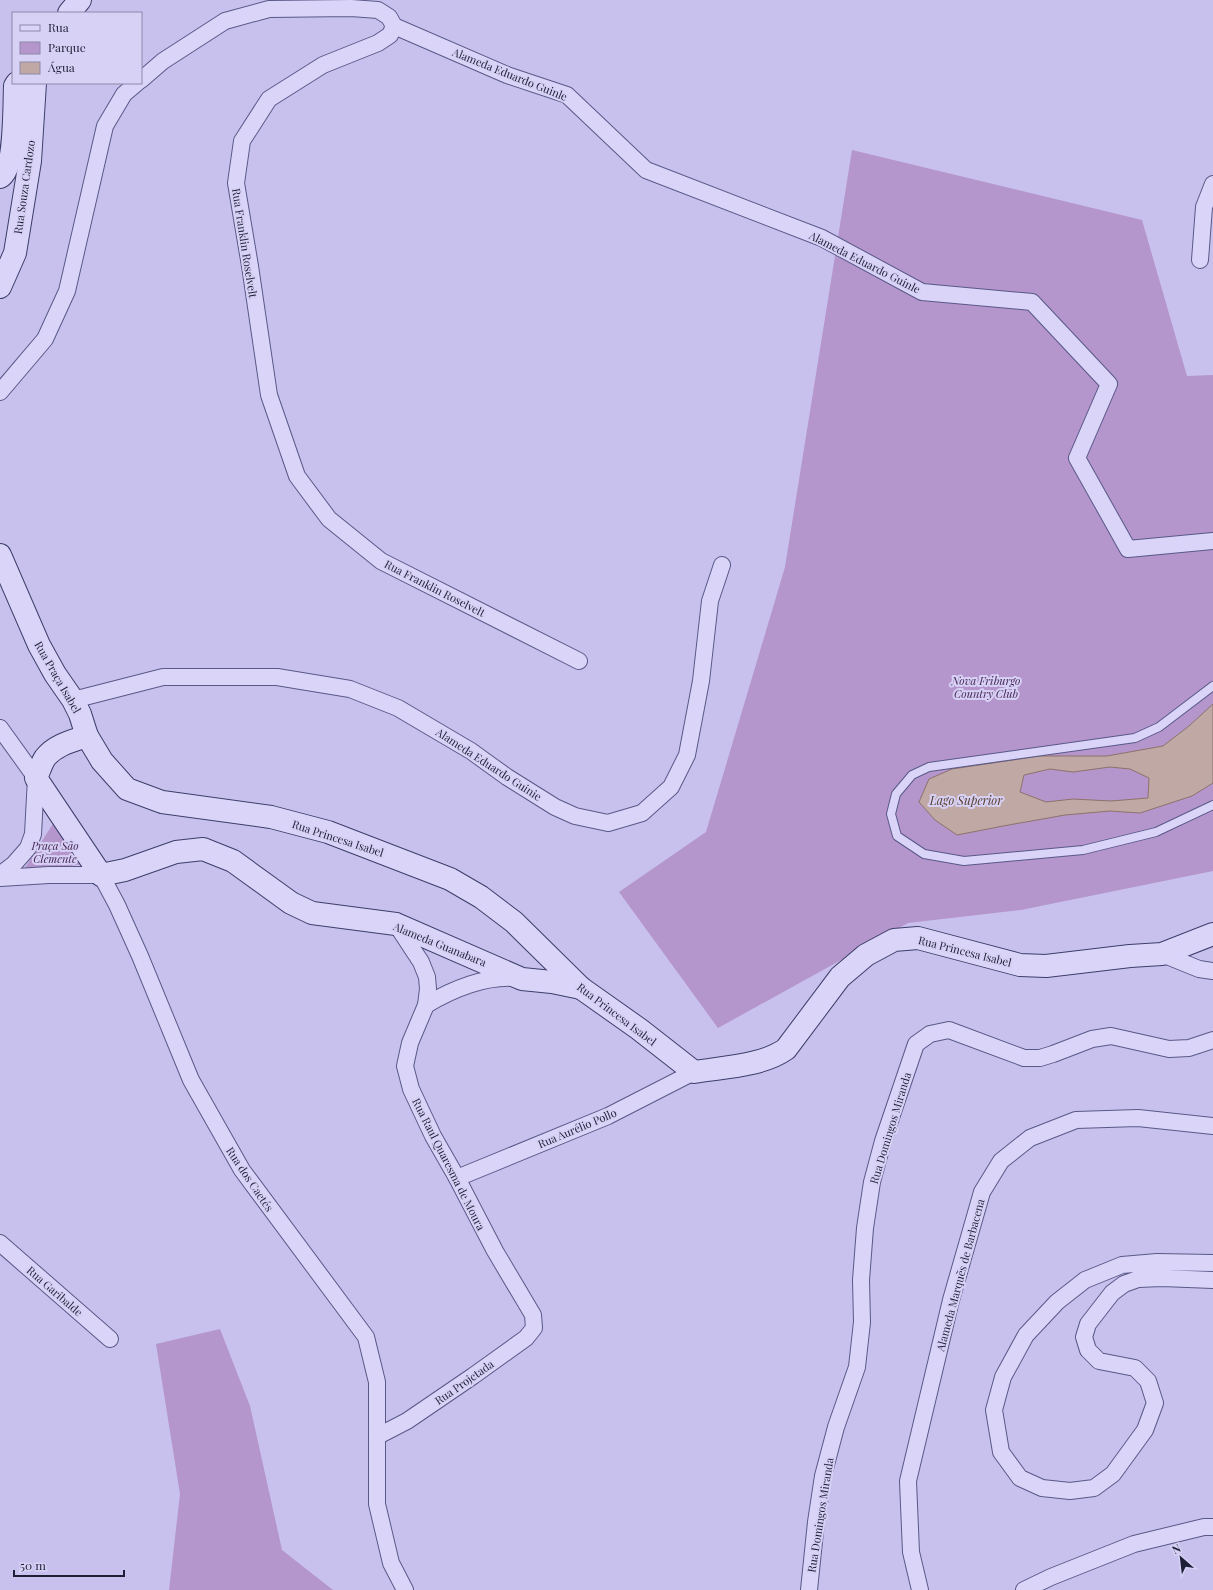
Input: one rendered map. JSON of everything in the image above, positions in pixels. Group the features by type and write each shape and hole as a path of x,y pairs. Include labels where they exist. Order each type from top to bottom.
{"street":[{"path":"70,12 80,0"},
{"path":"142,79 164,62 225,21 269,9 351,8 378,10 389,17 394,26"},
{"name":"Alameda Eduardo Guinle","path":"394,26 507,75 567,95 646,170 822,238 922,292 1032,302 1109,384 1077,458 1128,549 1213,541"},
{"name":"Rua Franklin Roselvelt","path":"394,26 390,35 378,43 323,65 269,99 242,141 236,184 269,395 297,476 329,519 381,561 579,660"},
{"path":"0,177 4,175 11,161 16,84"},
{"name":"Rua Souza Cardozo","path":"0,287 15,253 30,161 35,84"},
{"path":"0,392 45,339 67,291 105,126 124,94 136,84"},
{"path":"1200,260 1204,207 1213,184"},
{"name":"Rua Praça Isabel","path":"0,555 39,645 55,674 73,700 80,714 87,736"},
{"name":"Alameda Eduardo Guinie","path":"73,700 163,676 277,677 350,689 398,708 471,751 507,777 555,807 575,816 608,822 642,813 671,787 688,755 701,681 710,601 722,565"},
{"path":"0,728 36,778"},
{"path":"0,875 14,864 28,848 33,834 36,778 45,759 56,749 68,742 87,736"},
{"name":"Rua Princesa Isabel","path":"87,736 102,761 127,789 162,802 271,817 314,828 450,879 481,897 514,922 581,988 639,1029 694,1072 765,1060 776,1056 786,1048 840,977 866,955 894,940 918,938 1020,965 1046,966 1162,954 1213,934"},
{"name":"Rua dos Caetés","path":"36,778 100,875 117,905 140,956 191,1080 239,1164 366,1337 377,1382 377,1504 391,1563 405,1590"},
{"name":"Alameda Guanabara","path":"100,875 124,870 176,852 203,849 233,861 291,903 312,912 396,924 522,979 552,982 581,988"},
{"path":"0,878 49,875 100,875"},
{"name":"Rua Raul Quaresma de Moura","path":"396,924 421,962 427,977 428,989 426,1005 410,1043 405,1066 411,1089 433,1136 495,1251 532,1315"},
{"path":"1162,954 1199,969 1213,971"},
{"path":"426,1005 452,991 482,981 501,977 522,979"},
{"name":"Rua Domingos Miranda","path":"809,1590 816,1522 823,1476 836,1427 857,1367 862,1322 861,1280 865,1228 872,1182 883,1141 916,1044 930,1034 949,1030 1024,1058 1040,1058 1092,1039 1111,1036 1169,1049 1189,1048 1213,1040"},
{"name":"Rua Aurélio Pollo","path":"457,1178 608,1116 694,1072"},
{"name":"Alameda Marquẽs de Barbacena","path":"920,1590 911,1552 908,1481 952,1300 982,1192 1001,1161 1030,1138 1076,1120 1138,1118 1213,1126"},
{"name":"Rua Garibalde","path":"0,1242 110,1339"},
{"path":"1213,1263 1157,1262 1122,1265 1084,1280 1057,1302 1026,1335 1003,1377 994,1410 1001,1452 1020,1478 1042,1488 1070,1491 1094,1488 1114,1474 1145,1430 1155,1403 1148,1381 1135,1368 1099,1361 1088,1350 1084,1337 1088,1324 1112,1293 1124,1284 1138,1279 1162,1278 1213,1280"},
{"name":"Rua Projetada","path":"378,1436 407,1421 526,1338 534,1328 532,1315"},
{"path":"1024,1590 1051,1576 1134,1544 1213,1527"}],"lane":[{"path":"1213,686 1159,727 1135,738 929,767 912,775 896,794 891,814 897,836 924,854 964,861 1083,850 1156,832 1213,805"}],"green space":[{"name":"Nova Friburgo Country Club","path":"852,150 1142,220 1187,376 1213,375 1213,871 1021,910 908,923 718,1028 619,892 706,832 785,567"},
{"name":"Praça São Clemente","path":"56,819 82,864 21,874"},
{"path":"220,1329 250,1406 282,1550 333,1590 169,1590 180,1494 156,1344"}],"water":[{"name":"Lago Superior","path":"1213,704 1213,783 1192,796 1140,813 1110,811 1065,815 957,835 935,820 919,802 929,779 952,769 1040,756 1107,756 1163,746 1189,726","holes":["1110,767 1130,769 1149,778 1148,798 1111,801 1073,799 1046,802 1020,792 1024,775 1050,769 1073,772"]}]}
